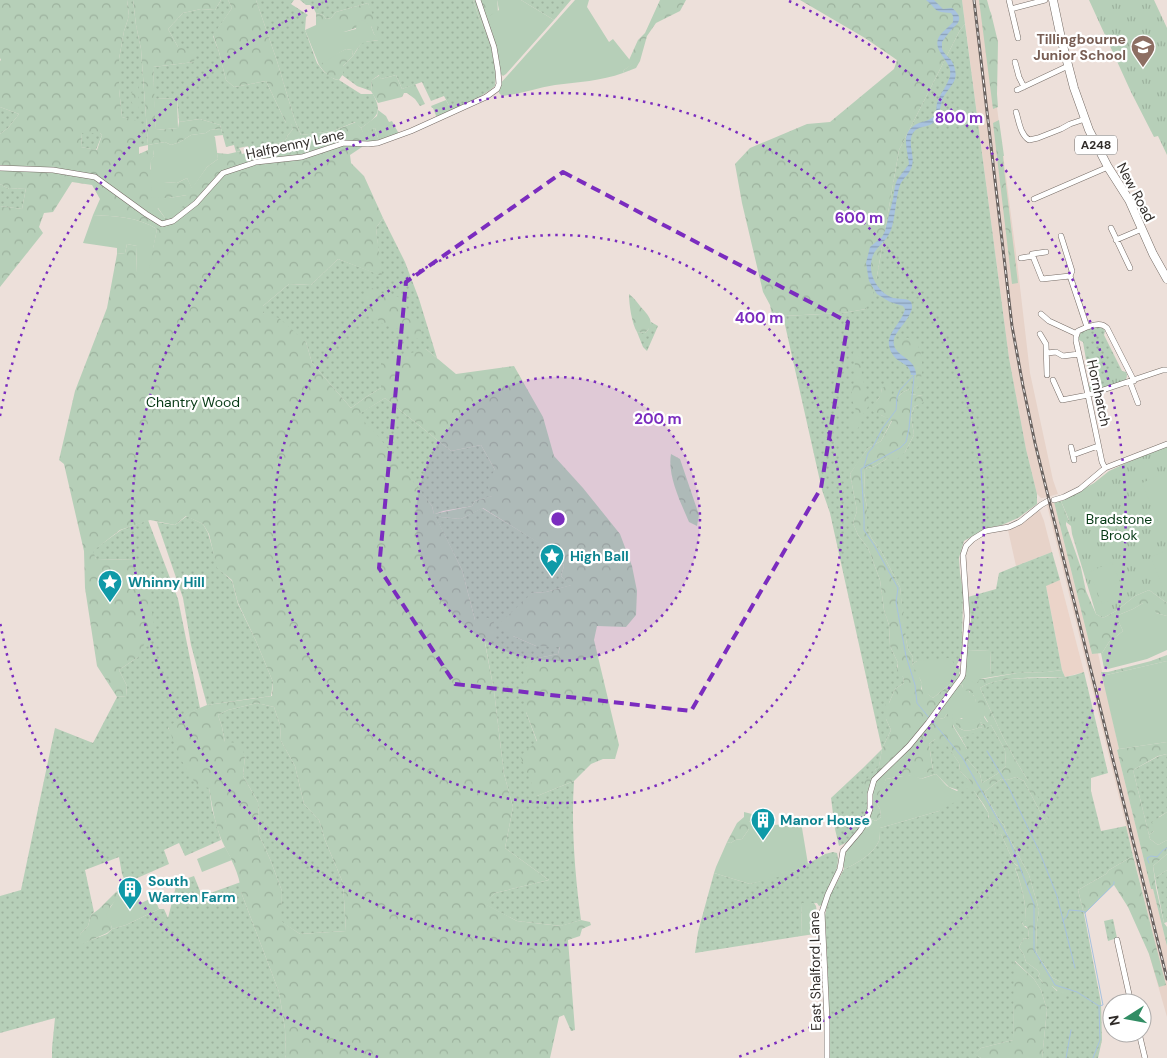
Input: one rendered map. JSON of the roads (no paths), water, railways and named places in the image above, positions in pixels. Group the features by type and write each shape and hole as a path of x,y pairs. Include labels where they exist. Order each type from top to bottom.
{"main road":[{"name":"New Road","path":"1054,0 1068,66 1085,119 1098,148 1128,200 1167,279"}],"street":[{"name":"Halfpenny Lane","path":"0,168 53,170 95,177 162,224 173,221 196,204 223,172 256,162 302,157 344,144 378,143 404,134 486,97 499,84 498,71 494,47 478,0"},
{"path":"1009,0 1018,38"},
{"path":"1011,9 1045,0"},
{"path":"1015,62 1018,77 1024,87"},
{"path":"1017,90 1068,66"},
{"path":"1016,112 1025,141 1038,138 1085,119"},
{"path":"1034,199 1108,166"},
{"path":"1111,228 1130,268"},
{"path":"1116,240 1142,229"},
{"path":"1041,314 1049,321 1076,334 1087,327 1070,276 1072,271 1061,236"},
{"path":"1020,258 1046,252"},
{"path":"1033,256 1042,279 1070,276"},
{"name":"Hornhatch","path":"1087,327 1100,324 1107,328 1132,381"},
{"path":"1040,334 1046,344 1047,375"},
{"name":"Hornhatch","path":"1076,334 1098,446 1105,468"},
{"path":"1047,353 1056,352 1063,356 1079,354"},
{"path":"1054,380 1062,400 1088,395 1167,370"},
{"path":"1132,381 1138,403"},
{"name":"East Shalford Lane","path":"827,1058 828,1036 822,924 824,902 840,869 843,851 865,823 870,809 870,794 874,780 909,746 934,716 964,674 967,608 963,555 966,546 986,531 1009,527 1020,522 1041,505 1080,489 1105,468 1167,444"},
{"path":"1070,447 1074,458 1098,446"},
{"path":"1117,940 1129,993"},
{"path":"1141,1043 1144,1058"}],"water":[{"path":"926,0 934,0 943,9 952,8 959,16 958,23 942,42 942,49 952,62 956,77 943,98 935,121 931,125 915,130 911,137 912,166 900,185 891,230 875,251 871,262 873,278 881,290 893,298 905,299 911,302 912,306 909,316 896,335 894,344 897,351 914,366 916,375 911,375 909,368 893,355 889,342 905,309 903,306 890,302 877,294 869,281 866,263 870,247 882,237 885,231 897,180 909,164 906,143 908,133 915,125 934,116 937,103 948,82 950,68 937,44 939,37 953,22 953,16 951,13 936,10"}],"waterway":[{"path":"864,467 868,453 896,410 897,397 900,390 914,375"},
{"path":"914,376 906,442 900,448 861,469 864,530 898,588 896,602 906,656 915,685 917,703 930,719"},
{"path":"933,722 962,757 1009,839 1034,904 1034,950 1055,985 1077,992 1099,1006"},
{"path":"987,751 1009,788 1040,853 1057,896 1075,968"},
{"path":"1149,863 1147,858 1151,856 1157,857 1167,848"},
{"path":"1099,1006 1103,1005 1085,913 1114,882"},
{"path":"1063,921 1069,910 1085,912"},
{"path":"1093,1058 1100,1040 1099,1007"},
{"path":"1066,1058 1071,1030"}],"railway":[{"path":"974,0 1012,326 1023,386 1035,443 1167,979"}],"place":[{"name":"Tillingbourne Junior School","path":"1143,68"},
{"name":"High Ball","path":"552,577"},
{"name":"Whinny Hill","path":"110,603"},
{"name":"Manor House","path":"763,841"},
{"name":"South Warren Farm","path":"130,910"}],"park label":[{"name":"Chantry Wood","path":"193,402"},
{"name":"Bradstone Brook","path":"1119,528"}]}
